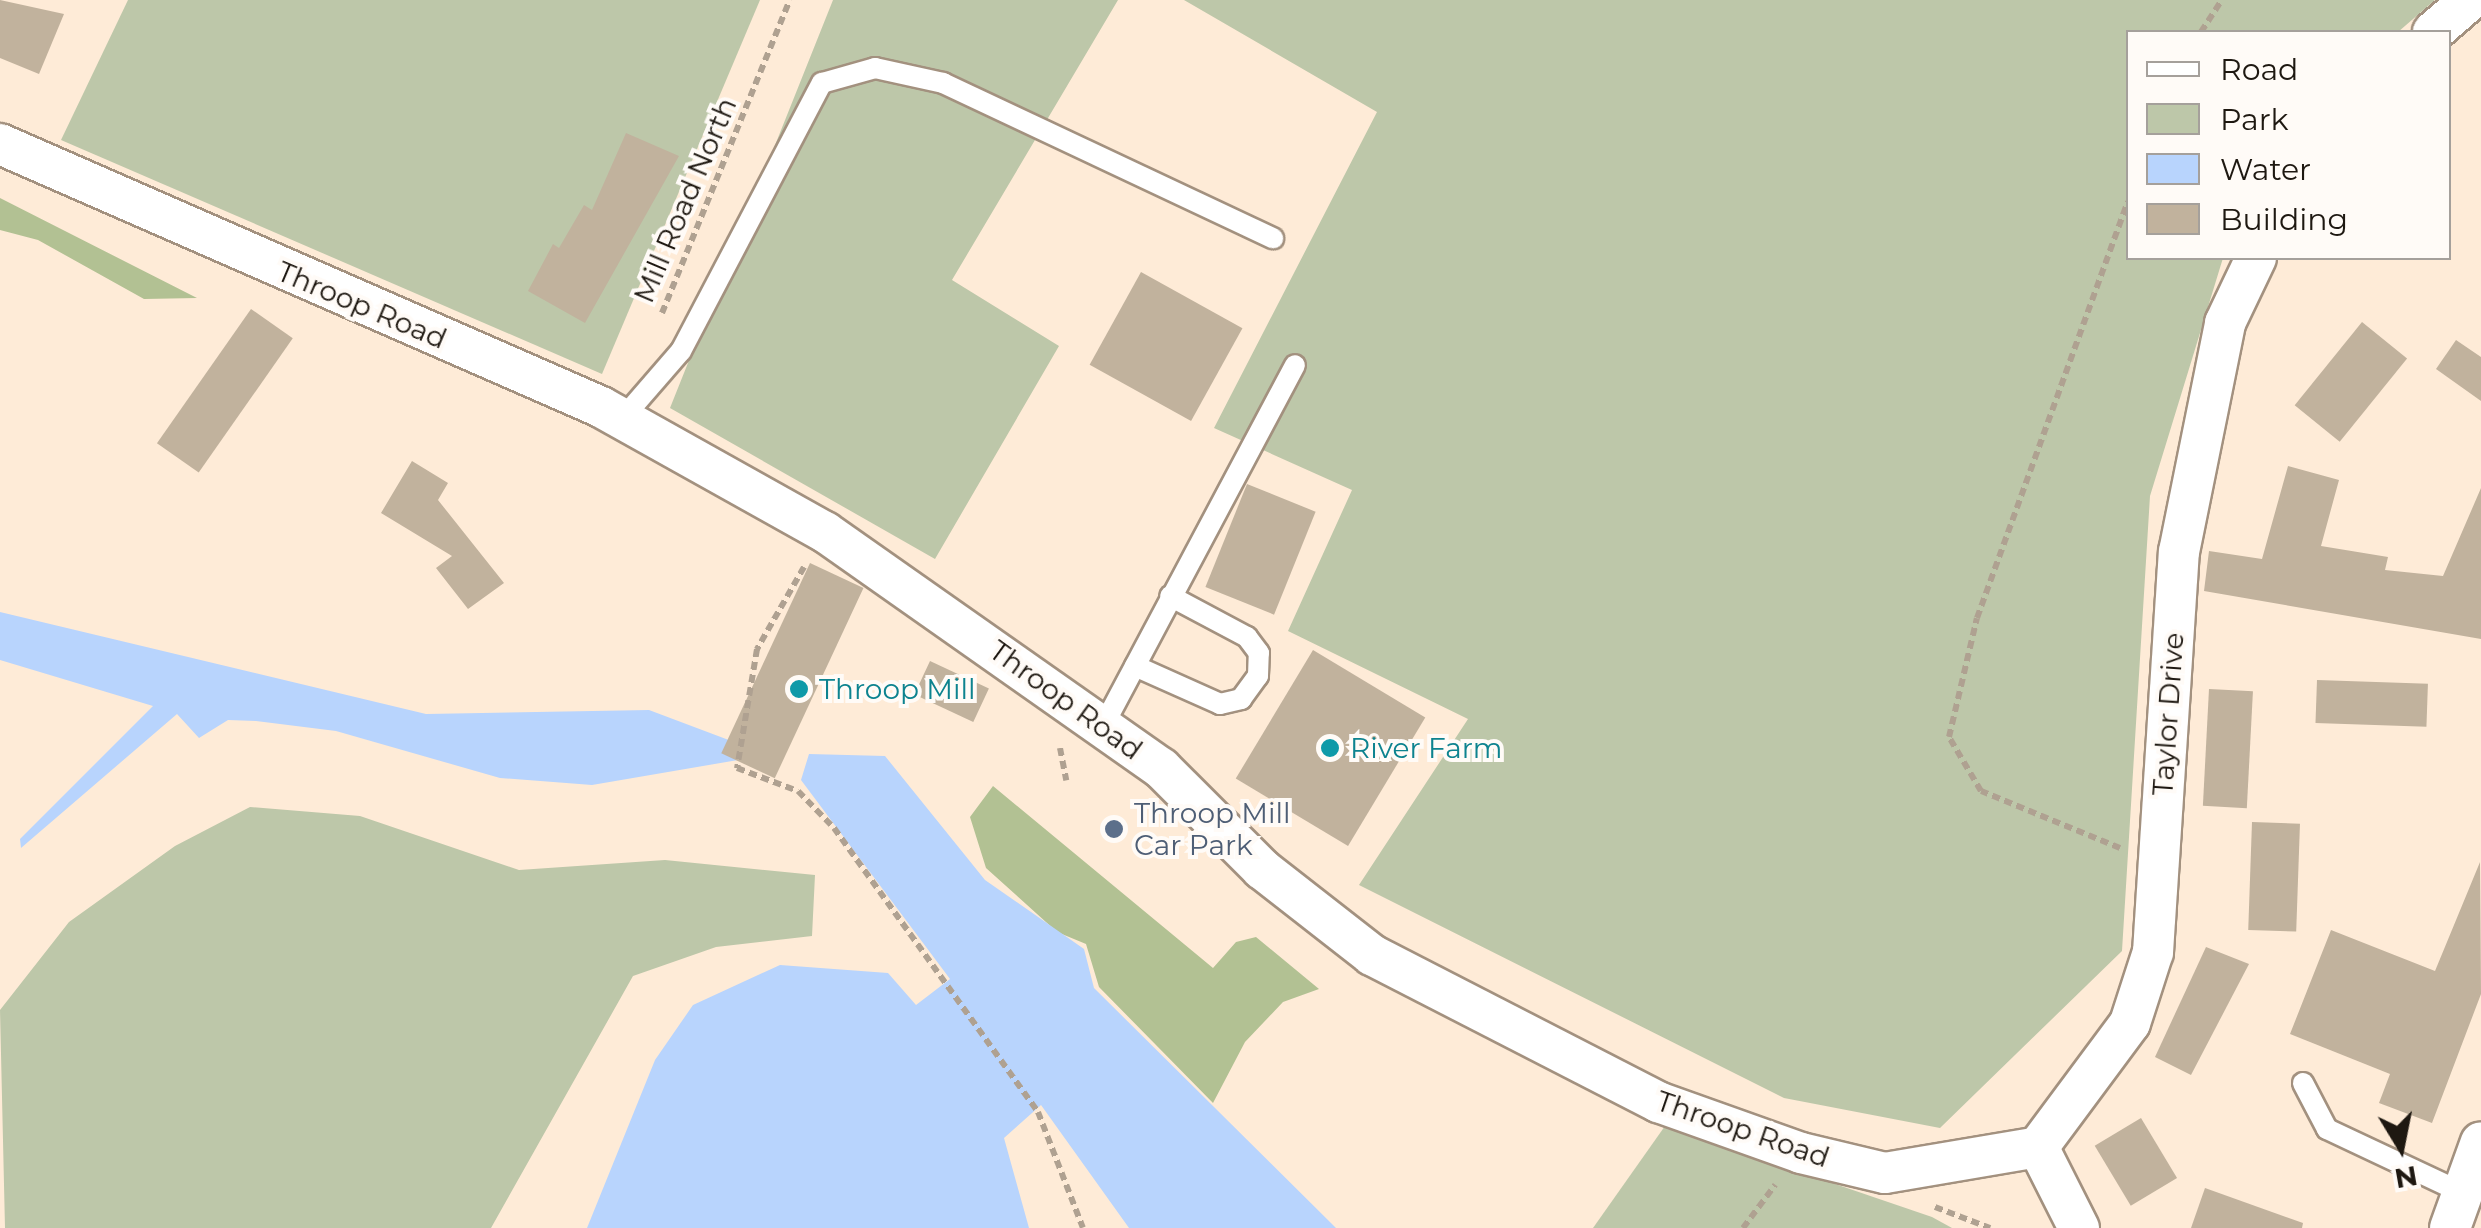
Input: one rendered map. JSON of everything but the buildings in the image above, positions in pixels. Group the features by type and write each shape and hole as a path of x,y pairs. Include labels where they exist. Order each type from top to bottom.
{"street":[{"path":"2435,30 2470,0"},
{"name":"Throop Road","path":"0,144 622,419 825,532 1101,730 1161,768 1262,868 1372,954 1658,1102 1885,1173 2038,1147"},
{"name":"Taylor Drive","path":"2038,1147 2130,1023 2153,952 2163,865 2179,552 2226,323 2255,260"},
{"path":"2456,1211 2481,1142"},
{"path":"2038,1147 2079,1228"}],"lane":[{"path":"622,419 681,351 822,83 875,68 943,83 1272,238"},
{"path":"1101,730 1295,365"},
{"path":"1134,666 1220,704 1241,699 1258,676 1260,653 1247,637 1170,596"},
{"path":"2303,1082 2328,1128 2456,1211"}],"path":[{"name":"Mill Road North","path":"654,332 790,0"},
{"path":"2202,30 2222,0"},
{"path":"2126,207 1977,618 1949,737 1980,791 2163,865"},
{"path":"825,532 757,649 737,768 798,791 922,946 1038,1112 1084,1228"}],"green space":[{"path":"128,0 760,0 602,374 61,140"},
{"path":"833,0 1118,0 952,280 1059,346 935,559 670,408"},
{"path":"1184,0 2435,0 2400,30 2126,30 2126,260 2222,260 2150,496 2122,951 1940,1128 1784,1098 1359,885 1468,719 1288,631 1352,490 1214,428 1377,112"},
{"path":"0,198 197,298 144,299 38,240 0,230"},
{"path":"993,786 1213,968 1236,942 1256,937 1319,989 1283,1002 1245,1042 1213,1103 1099,987 1086,944 1057,932 986,868 970,817"},
{"path":"250,807 360,816 519,870 665,860 815,875 812,936 716,947 633,976 491,1228 5,1228 0,1010 69,922 175,846"},
{"path":"1665,1126 1932,1217 1952,1228 1593,1228"}],"water":[{"path":"0,612 426,714 649,710 742,745 738,760 592,785 500,778 336,731 256,721 228,720 199,738 177,714 21,848 20,839 153,706 0,660"},
{"path":"809,754 885,756 985,880 1084,949 1094,988 1336,1228 1129,1228 1041,1105 1004,1138 1029,1228 587,1228 655,1060 693,1005 780,965 888,973 916,1005 950,979 801,780"}],"place":[{"name":"Throop Mill","path":"799,689"},
{"name":"River Farm","path":"1330,748"},
{"name":"Throop Mill Car Park","path":"1114,829"}]}
